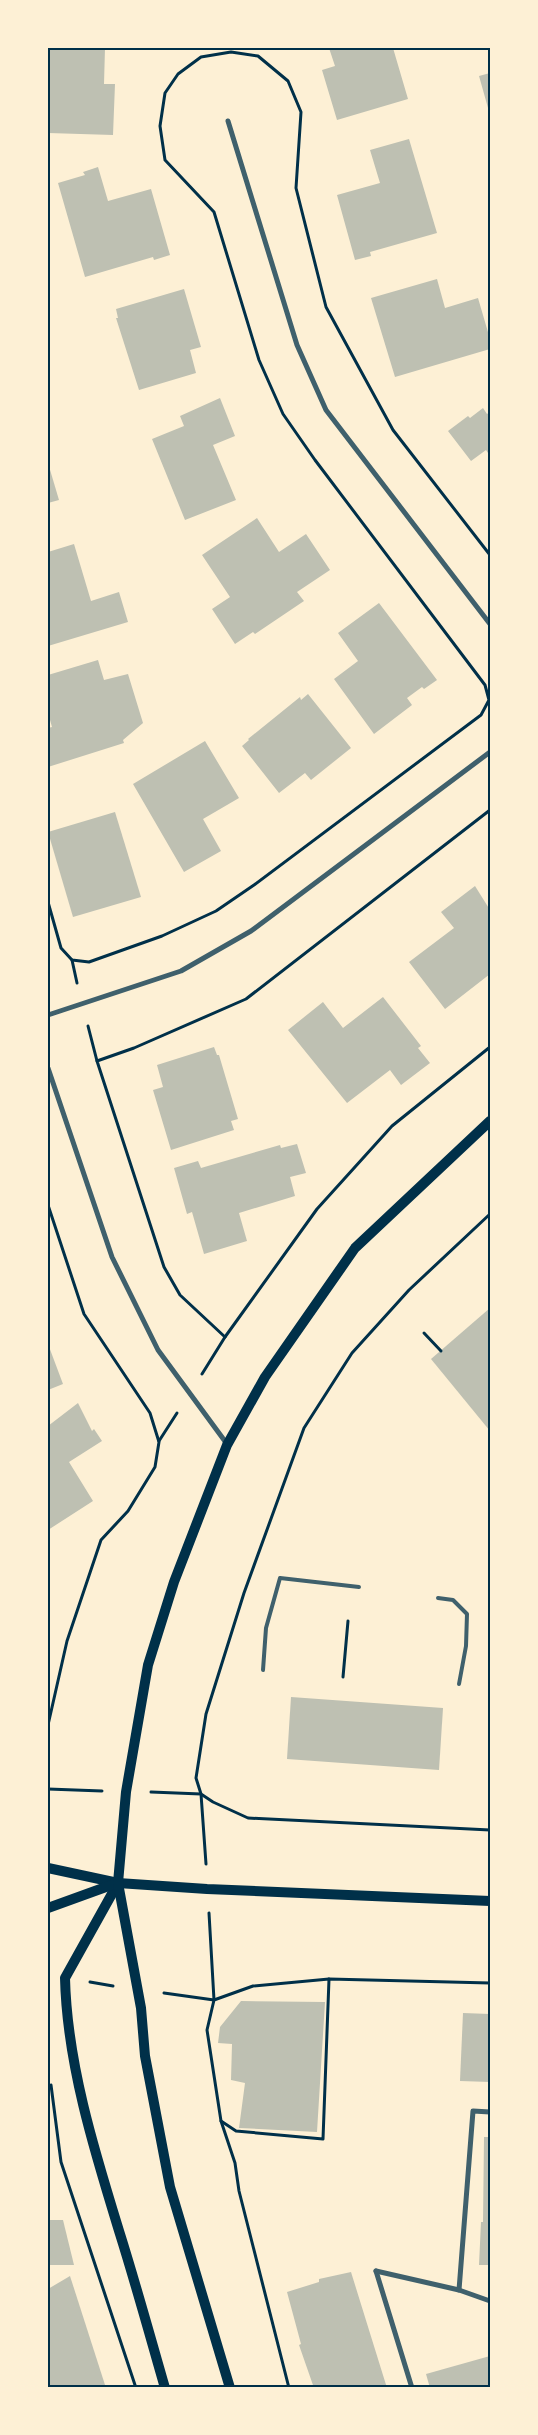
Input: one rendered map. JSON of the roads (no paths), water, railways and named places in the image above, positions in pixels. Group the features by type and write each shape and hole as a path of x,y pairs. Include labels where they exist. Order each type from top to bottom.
{"main road":[{"path":"230,2388 170,2186 147,2065 141,2008 118,1883 126,1792 148,1665 174,1582 227,1445 266,1377 355,1248 490,1122"},
{"path":"48,1868 118,1883 207,1890 490,1901"},
{"path":"48,1908 118,1883"},
{"path":"118,1883 65,1978 66,1996 81,2095 98,2164 165,2388"}],"street":[{"path":"228,121 297,345 326,410 490,624"},
{"path":"48,1015 181,971 251,932 490,752"},
{"path":"48,1068 112,1258 158,1350 227,1445"},
{"path":"459,2290 473,2111 490,2112"},
{"path":"412,2388 376,2271 459,2290 490,2301"}],"lane":[{"path":"263,1670 266,1628 280,1578 359,1587"},
{"path":"438,1598 453,1600 467,1614 466,1646 459,1684"}]}
